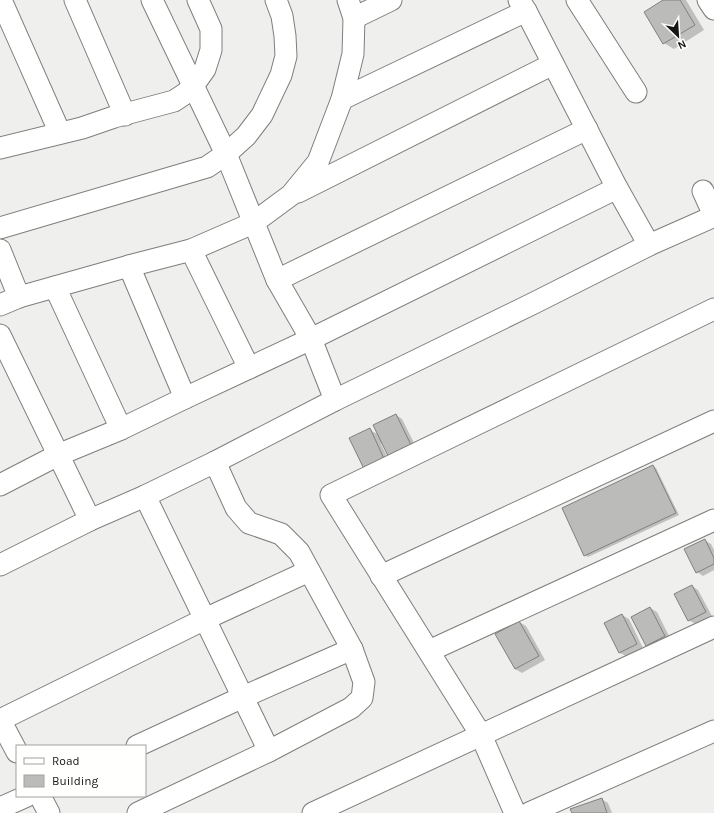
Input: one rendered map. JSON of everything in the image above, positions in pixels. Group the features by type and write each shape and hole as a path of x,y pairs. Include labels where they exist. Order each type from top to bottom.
{"street":[{"path":"1,0 60,133"},
{"path":"75,0 125,115"},
{"path":"152,0 226,154 277,280 311,339 335,400"},
{"path":"0,148 82,128 114,117 174,101 186,94 194,86 205,69 211,50 211,29 198,0"},
{"path":"0,228 207,167 226,154 246,136 262,115 281,76 286,56 285,36 282,16 276,0"},
{"path":"291,195 318,162 342,99 353,54 351,9 391,0"},
{"path":"577,0 636,92"},
{"path":"708,0 714,10"},
{"path":"342,99 522,5 617,188 649,245"},
{"path":"0,305 19,297 191,250 253,223 291,195 553,64"},
{"path":"277,280 587,129"},
{"path":"0,485 58,455 121,429 311,339 617,188"},
{"path":"0,565 90,520 145,496 215,462 335,400 649,245 710,218 712,211 703,191"},
{"path":"0,250 19,297"},
{"path":"191,250 249,368"},
{"path":"129,266 185,398"},
{"path":"55,287 121,429"},
{"path":"515,813 481,735 331,496 714,309"},
{"path":"0,335 90,520"},
{"path":"381,576 714,421"},
{"path":"138,813 269,751 351,708 362,698 364,682 352,649 299,552 281,534 249,524 236,508 215,462"},
{"path":"145,496 269,751"},
{"path":"429,651 714,520"},
{"path":"16,750 0,720 205,619 309,571"},
{"path":"313,813 714,627"},
{"path":"139,745 352,649"},
{"path":"529,813 714,731"},
{"path":"0,808 25,797"},
{"path":"41,797 49,813"}],"building":[{"path":"663,0 680,0 695,25 663,44 644,12"},
{"path":"396,414 413,449 390,460 373,425"},
{"path":"370,428 385,461 365,471 349,438"},
{"path":"653,465 676,513 584,556 562,508"},
{"path":"705,539 714,558 714,564 696,573 684,549"},
{"path":"692,585 706,612 688,621 674,594"},
{"path":"650,607 665,636 646,646 631,617"},
{"path":"622,614 637,644 619,653 604,623"},
{"path":"519,621 539,656 515,669 495,634"},
{"path":"602,798 607,813 572,813 570,809"}]}
